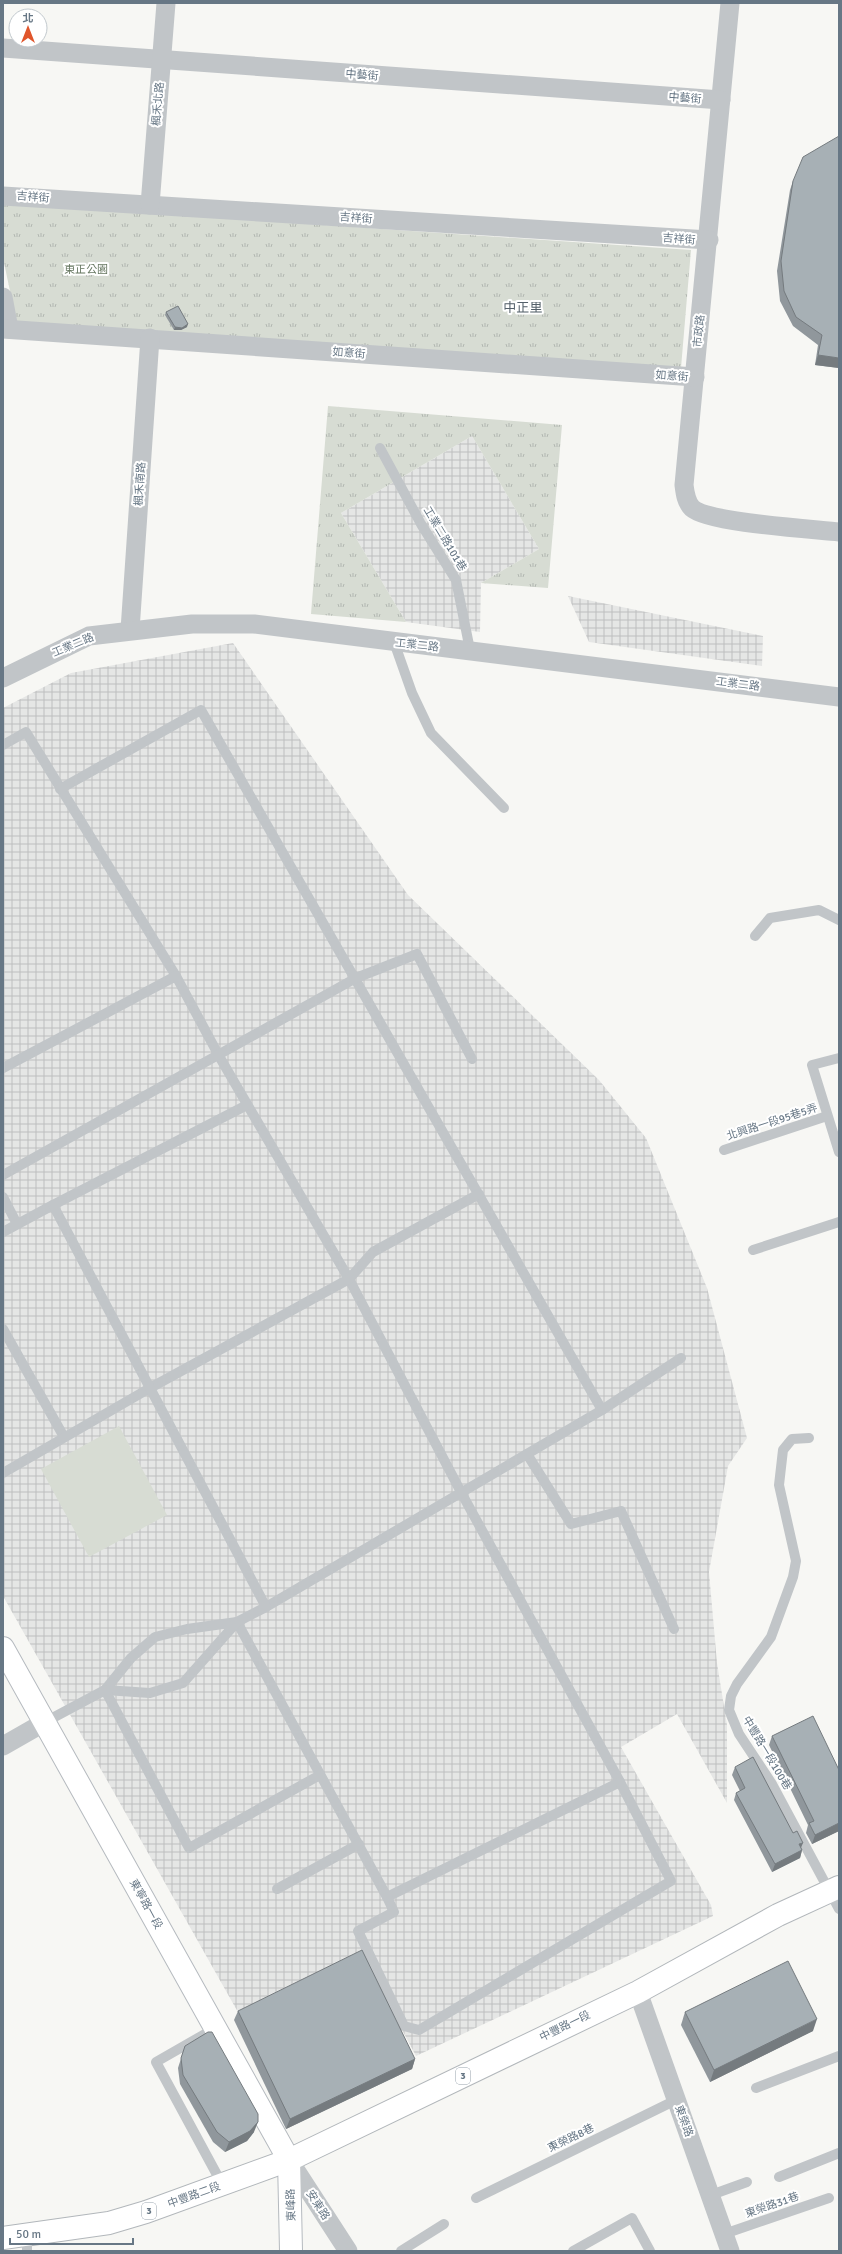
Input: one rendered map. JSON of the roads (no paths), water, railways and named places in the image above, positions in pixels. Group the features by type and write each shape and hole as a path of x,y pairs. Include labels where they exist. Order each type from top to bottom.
{"main road":[{"name":"東寧路一段","path":"3,1648 289,2160"},
{"name":"中豐路一段","path":"289,2160 638,1992 778,1915 836,1896"},
{"name":"中豐路二段","path":"3,2238 27,2243 109,2223 146,2212 289,2160"},
{"name":"東峰路","path":"289,2160 291,2251"}],"street":[{"name":"楓禾北路","path":"150,205 166,3"},
{"name":"市政路","path":"730,3 709,240 684,485 686,497 692,508 716,518 839,532"},
{"name":"中藝街","path":"3,48 721,100"},
{"name":"吉祥街","path":"3,196 709,240"},
{"path":"3,297 6,329"},
{"name":"如意街","path":"6,329 150,338 695,378"},
{"name":"楓禾南路","path":"130,630 150,338"},
{"name":"工業二路","path":"3,678 89,636 130,630 192,624 254,624 839,697"},
{"path":"3,1746 45,1722"},
{"name":"東榮路","path":"638,1992 727,2243"},
{"name":"安東路","path":"289,2160 348,2251"}],"lane":[{"name":"工業二路101巷","path":"380,448 421,524 456,580 470,650"},
{"path":"394,642 412,693 431,733 504,808"},
{"path":"60,789 201,710 356,978 602,1410"},
{"path":"3,745 26,732 176,976 219,1056 349,1279 462,1494 620,1782 671,1881 419,2030 404,2026 358,1931 394,1912 237,1622"},
{"path":"755,936 770,918 818,910 839,920"},
{"path":"3,1175 219,1056 356,978 417,954 472,1059"},
{"path":"3,1068 176,976"},
{"name":"北興路一段95巷5弄","path":"839,1058 812,1065 839,1152"},
{"path":"3,1232 53,1204 248,1105"},
{"name":"北興路一段95巷5弄","path":"724,1150 828,1116"},
{"path":"3,1473 150,1388 349,1279 373,1252 479,1194"},
{"path":"3,1197 17,1224"},
{"path":"53,1204 266,1607"},
{"path":"753,1250 839,1222"},
{"path":"3,1329 64,1437"},
{"path":"45,1722 105,1690 132,1658 155,1637 187,1629 237,1622 266,1607 462,1494 602,1410 681,1358"},
{"name":"中豐路一段100巷","path":"809,1438 792,1439 782,1450 780,1462 779,1485 796,1561 794,1577 771,1637 737,1684 731,1696 729,1710 739,1734 772,1784 836,1896"},
{"path":"527,1454 571,1524 621,1511 674,1628"},
{"path":"105,1690 150,1693 183,1683 237,1622"},
{"path":"105,1690 189,1848 320,1775"},
{"path":"387,1897 620,1782"},
{"path":"277,1888 358,1844"},
{"path":"215,2028 156,2062 222,2184"},
{"path":"756,2088 839,2056"},
{"name":"東榮路8巷","path":"476,2198 676,2100"},
{"path":"779,2177 839,2153"},
{"path":"711,2195 747,2182"},
{"name":"東榮路31巷","path":"727,2243 829,2198"},
{"path":"573,2251 632,2218 650,2251"},
{"path":"401,2251 444,2224"}],"district":[{"name":"中正里","path":"523,308"}],"park label":[{"name":"東正公園","path":"86,269"}]}
